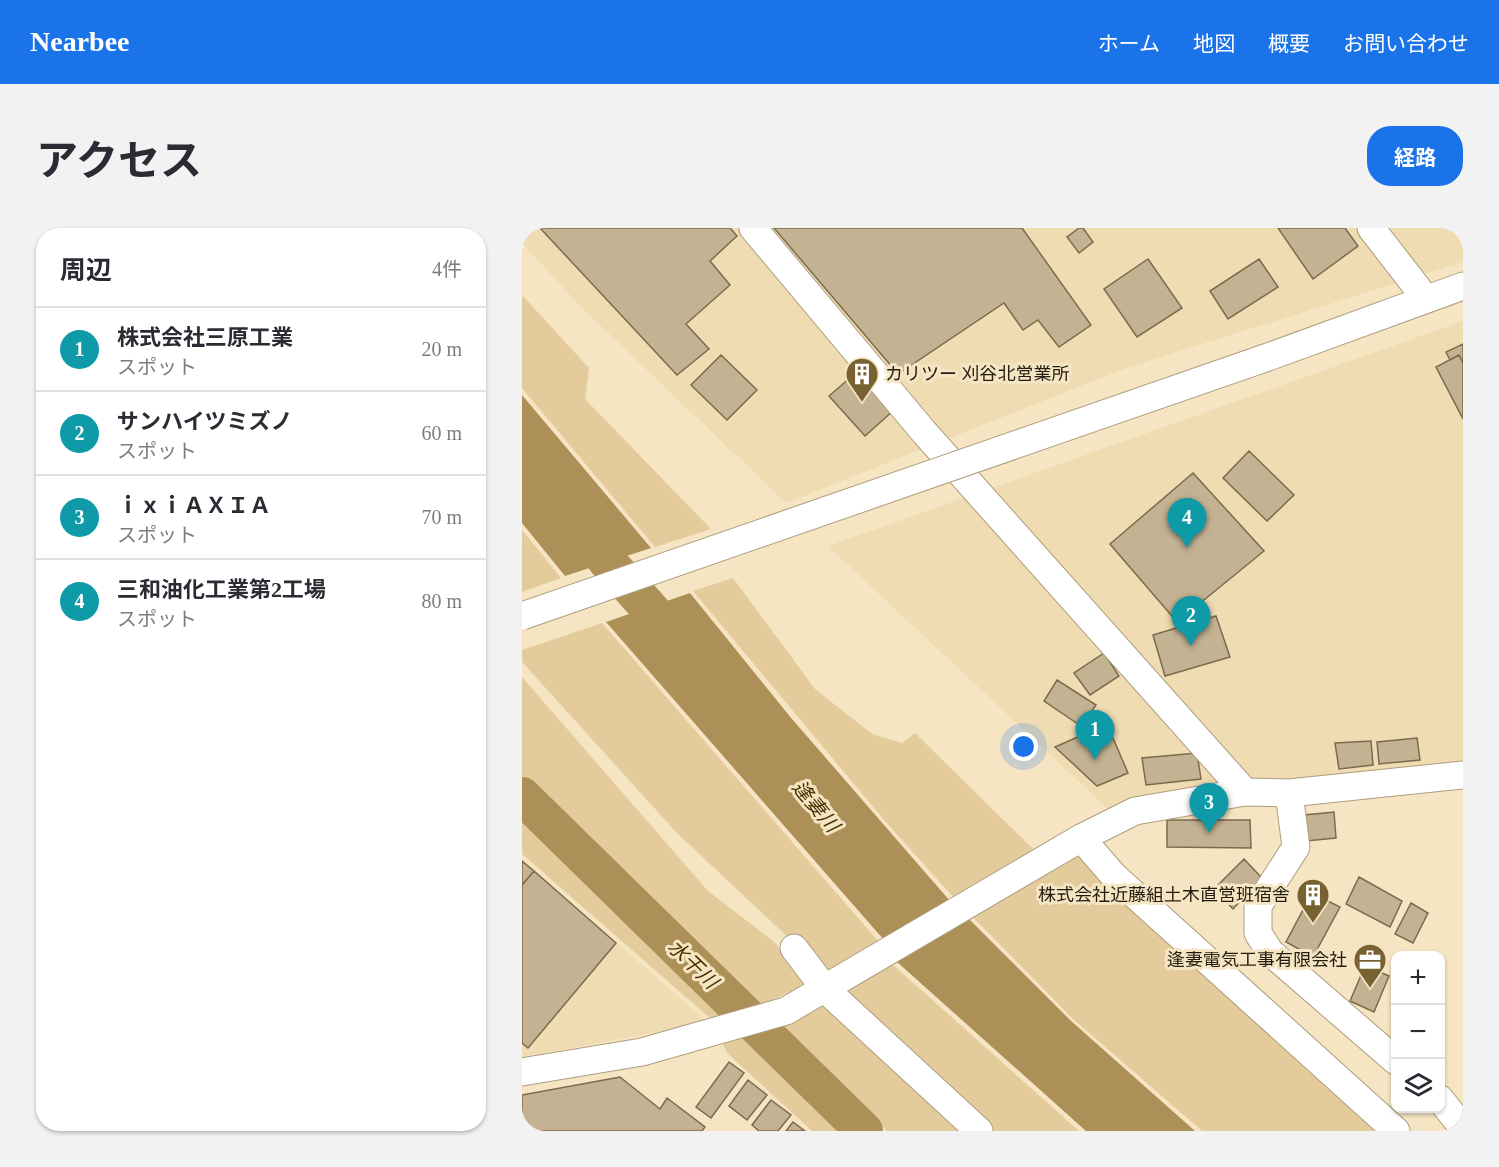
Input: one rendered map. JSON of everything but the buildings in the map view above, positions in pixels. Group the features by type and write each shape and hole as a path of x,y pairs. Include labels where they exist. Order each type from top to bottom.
{"street":[{"path":"753,228 924,432 1245,792"},
{"path":"1371,228 1426,299"},
{"path":"522,616 1269,357 1463,286"},
{"path":"522,1072 642,1052 786,1011 1081,838 1135,811 1245,792 1289,793 1463,775"},
{"path":"1289,793 1296,847 1258,906 1258,933 1270,952 1394,1059"},
{"path":"1081,838 1114,876 1396,1131"},
{"path":"794,948 825,989 979,1131"},
{"path":"1450,1101 1463,1128"}],"shaded area":[{"path":"522,228 1463,228 1463,262 1129,367 786,503 580,306 522,243"},
{"path":"522,295 589,368 585,399 711,529 655,547 522,388"},
{"path":"1463,321 1463,762 1110,811 828,546"},
{"path":"522,530 561,578 522,592"},
{"path":"733,578 815,689 872,734 902,743 915,733 1033,849 954,898 884,820 693,591"},
{"path":"602,623 879,942 826,973 677,833 522,662 522,650"},
{"path":"522,677 708,891 773,941 811,982 757,1007 522,776"},
{"path":"522,819 728,1016 711,1019 522,854"},
{"path":"1076,850 1385,1131 1202,1131 1072,1018 972,916"},
{"path":"522,859 708,1023 522,1057"},
{"path":"891,963 1079,1131 992,1131 841,992"},
{"path":"828,1004 965,1131 887,1131 781,1027"},
{"path":"747,1036 846,1131 812,1131 727,1053 723,1044"}],"water":[{"path":"522,395 651,548 565,576 522,523"},
{"path":"690,593 792,719 950,901 884,940 606,622"},
{"path":"969,919 1070,1020 1195,1131 1086,1131 896,961"}],"waterway":[{"name":"逢妻川","path":"522,449 607,561 682,645"},
{"name":"水干川","path":"522,796 864,1131"}],"place":[{"name":"カリツー 刈谷北営業所","path":"862,403"},
{"name":"三和油化工業第2工場","path":"1187,548"},
{"name":"サンハイツミズノ","path":"1191,646"},
{"name":"株式会社三原工業","path":"1095,760"},
{"name":"ｉｘｉＡＸＩＡ","path":"1209,833"},
{"name":"株式会社近藤組土木直営班宿舎","path":"1313,924"},
{"name":"逢妻電気工事有限会社","path":"1370,989"}]}
